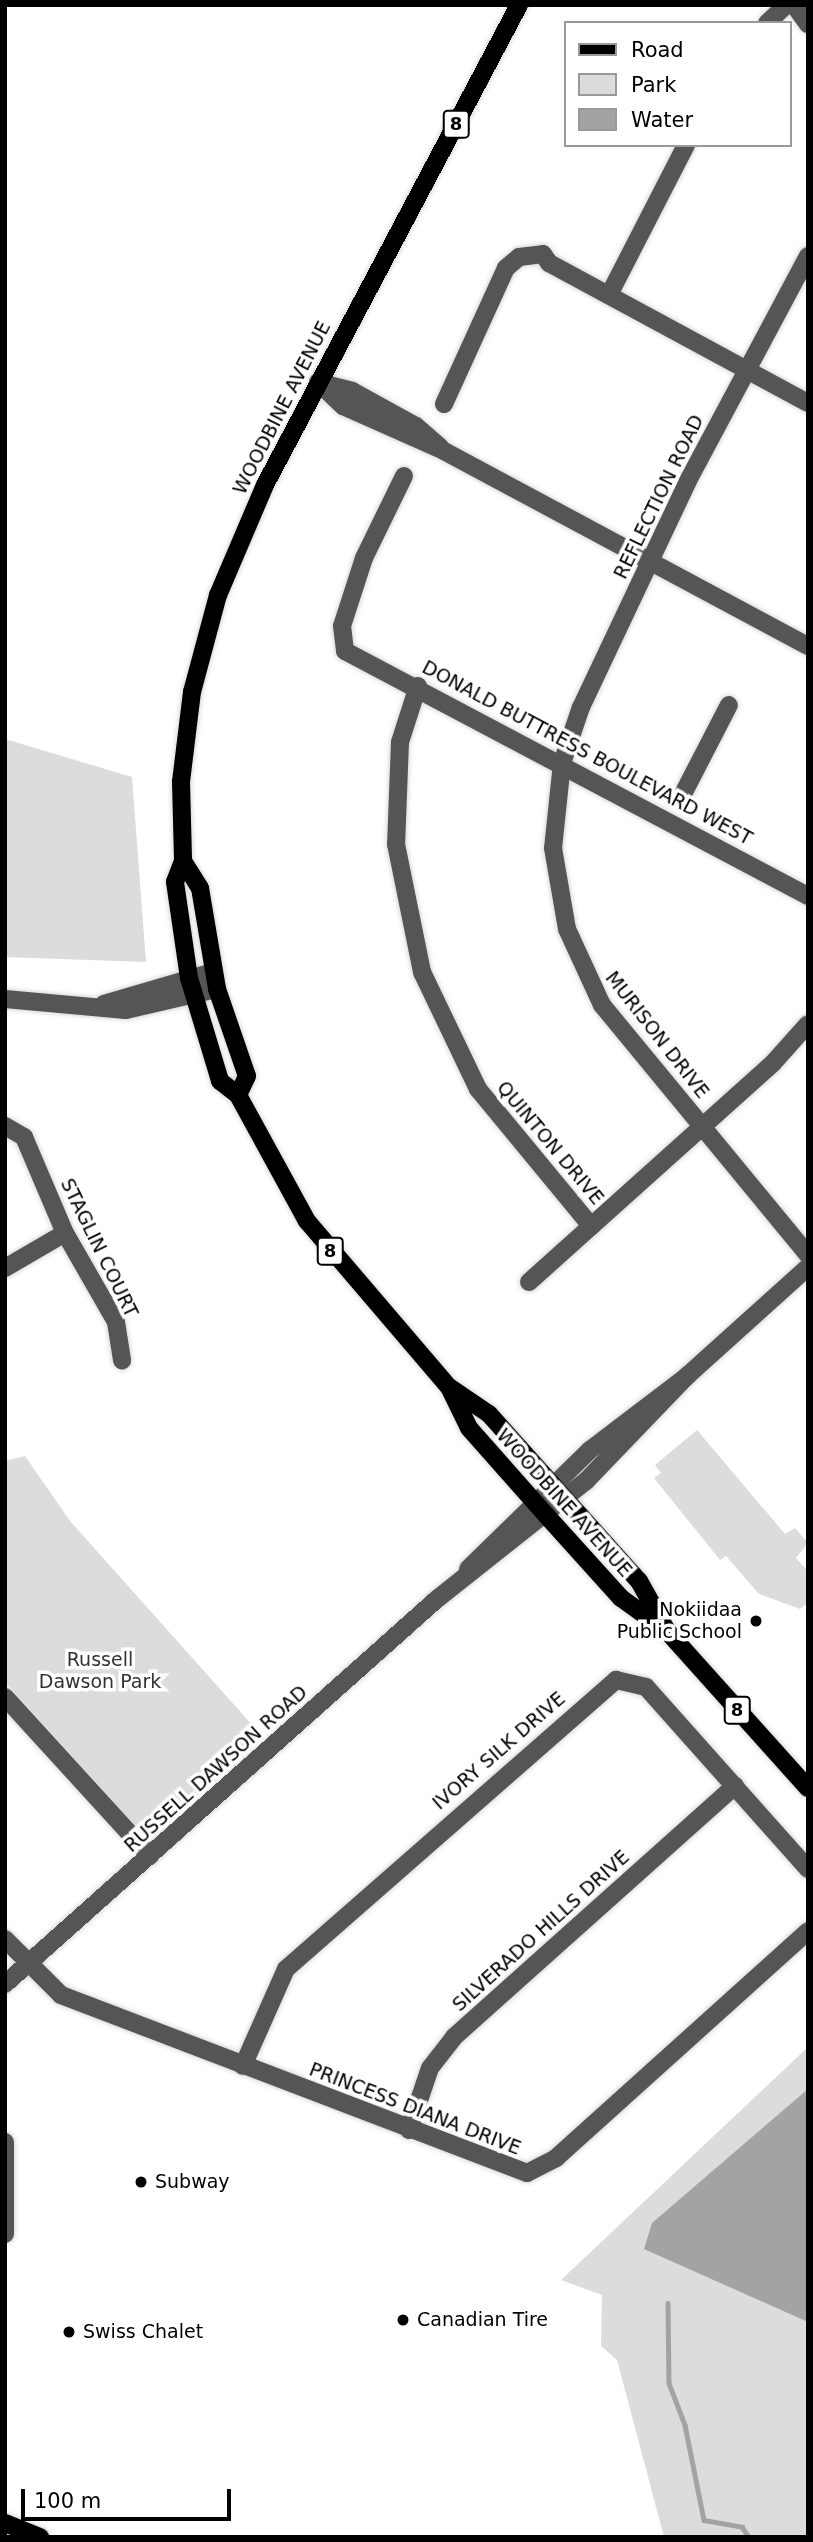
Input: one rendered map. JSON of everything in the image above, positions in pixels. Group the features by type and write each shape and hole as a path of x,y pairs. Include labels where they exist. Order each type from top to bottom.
{"main road":[{"name":"WOODBINE AVENUE","path":"519,5 265,485 207,625 181,782 183,861 175,882 191,986 220,1081 238,1095 307,1221 449,1387 489,1414 639,1581 667,1631"},
{"name":"WOODBINE AVENUE","path":"183,861 200,888 215,980 247,1076 238,1095"},
{"name":"WOODBINE AVENUE","path":"449,1387 468,1428 621,1598 667,1631 808,1788"},
{"path":"5,2523 40,2537"}],"street":[{"path":"769,21 786,5"},
{"path":"794,5 808,23"},
{"path":"609,295 685,147"},
{"path":"443,404 506,268 519,257 542,254 549,264 808,402"},
{"name":"REFLECTION ROAD","path":"562,763 650,562 808,256"},
{"path":"318,382 343,406 444,452 808,646"},
{"name":"DONALD BUTTRESS BOULEVARD WEST","path":"404,476 364,558 342,626 345,651 418,686 806,891"},
{"name":"QUINTON DRIVE","path":"418,686 405,715 396,811 402,890 422,972 478,1089 591,1226"},
{"path":"683,794 729,705"},
{"name":"MURISON DRIVE","path":"562,763 553,848 563,914 579,963 614,1021 808,1255"},
{"path":"5,999 104,1004 215,980"},
{"path":"529,1282 701,1127 808,1024"},
{"name":"STAGLIN COURT","path":"5,1126 24,1137 65,1233 116,1322 122,1361"},
{"path":"5,1268 65,1233"},
{"name":"RUSSELL DAWSON ROAD","path":"5,1984 454,1585 565,1499 687,1376 808,1267"},
{"name":"RUSSELL DAWSON ROAD","path":"454,1585 552,1484 687,1376"},
{"name":"IVORY SILK DRIVE","path":"243,2066 286,1969 608,1684 624,1678 639,1682 808,1868"},
{"path":"5,1697 150,1856"},
{"name":"SILVERADO HILLS DRIVE","path":"409,2130 430,2068 454,2038 735,1786"},
{"name":"PRINCESS DIANA DRIVE","path":"28,1964 61,1996 520,2172 541,2170 808,1931"},
{"path":"5,1939 28,1964"},
{"path":"5,2142 5,2234"}],"green space":[{"path":"5,739 132,777 146,962 5,957"},
{"path":"697,1430 785,1534 795,1528 808,1543 796,1558 808,1571 808,1603 800,1609 759,1594 726,1556 720,1560 654,1478 661,1473 655,1465"},
{"name":"Russell Dawson Park","path":"25,1456 70,1521 263,1737 148,1840 5,1682 5,1461"},
{"path":"808,2047 808,2537 664,2537 617,2360 601,2346 602,2295 561,2280"}],"water":[{"path":"808,2089 808,2322 644,2249 652,2223"}],"waterway":[{"path":"668,2303 669,2383 685,2425 704,2520 742,2527 749,2537"}],"place":[{"name":"Nokiidaa Public School","path":"756,1621"},
{"name":"Subway","path":"141,2182"},
{"name":"Canadian Tire","path":"403,2320"},
{"name":"Swiss Chalet","path":"69,2332"}]}
